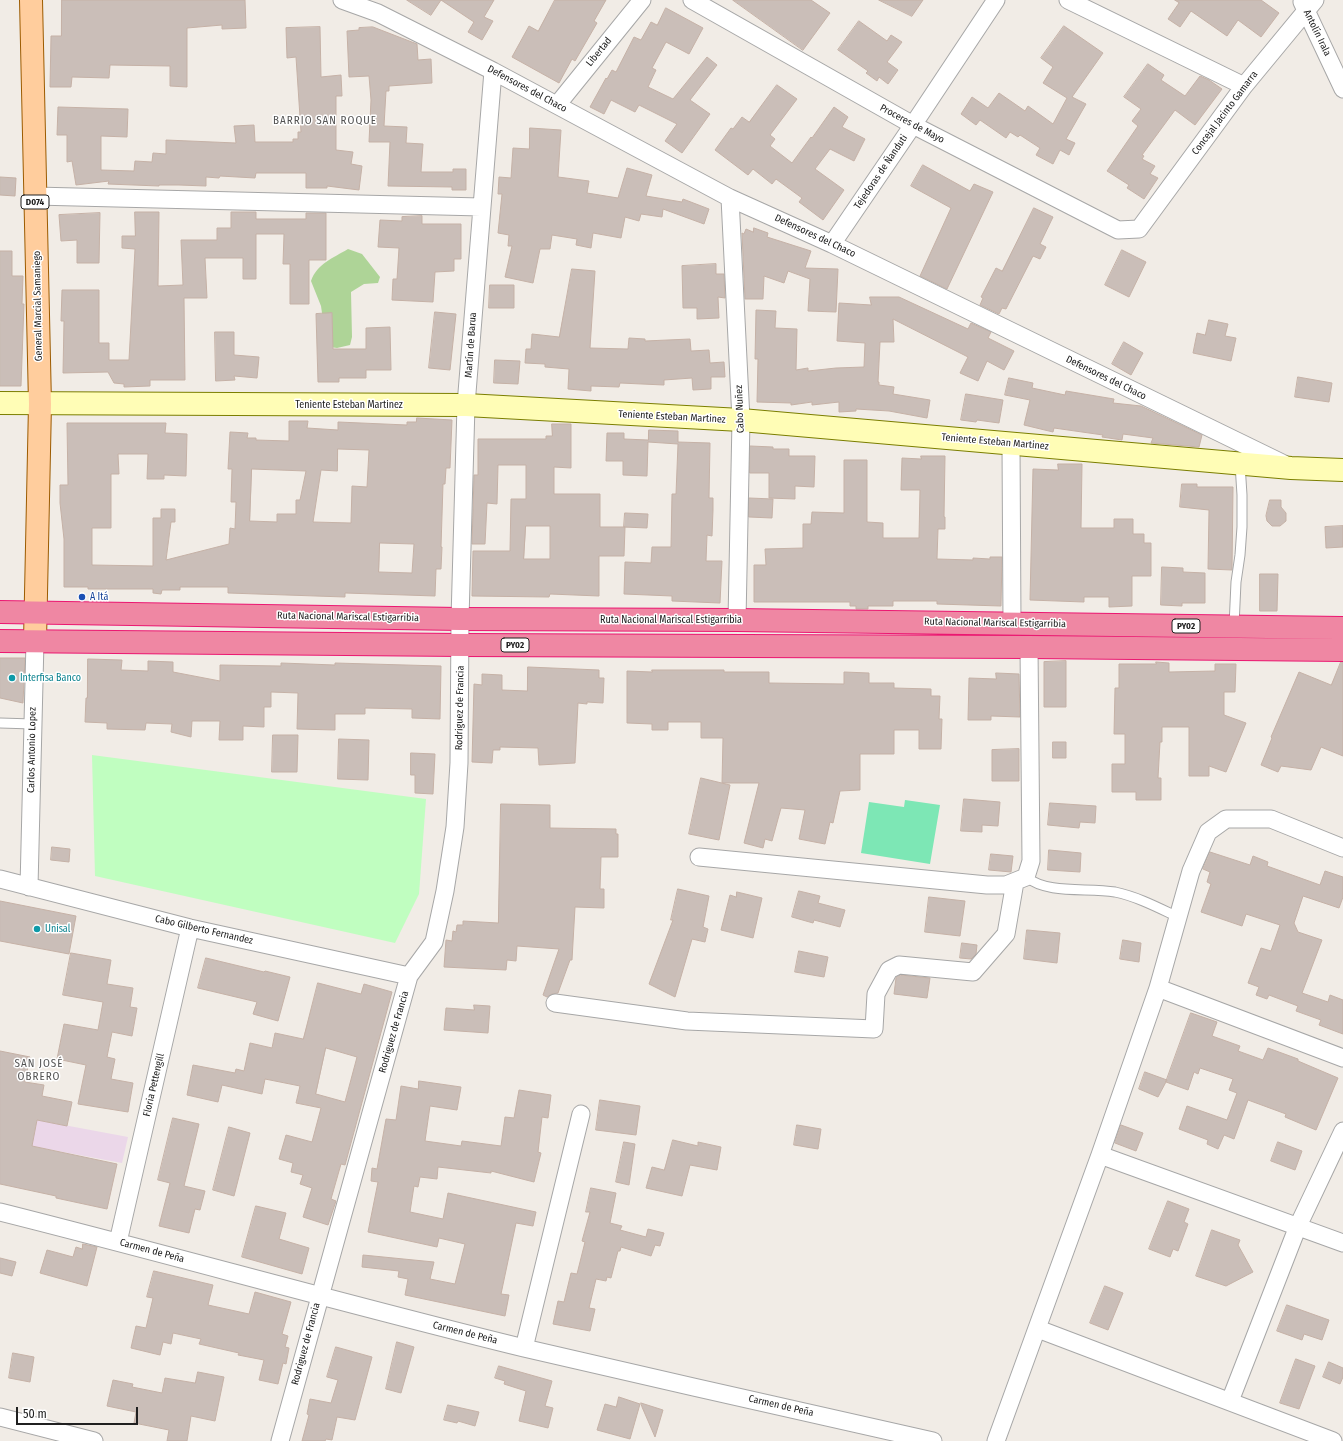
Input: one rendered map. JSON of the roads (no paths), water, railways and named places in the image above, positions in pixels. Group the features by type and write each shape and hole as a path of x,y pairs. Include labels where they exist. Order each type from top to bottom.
{"highway":[{"name":"Ruta Nacional Mariscal Estigarribia","path":"0,612 460,619 737,620 1343,628"},
{"name":"PY02","path":"0,641 1343,650"}],"main road":[{"name":"General Marcial Samaniego","path":"31,0 40,404 36,612"},
{"name":"Carlos Antonio Lopez","path":"35,641 36,612"}],"street":[{"name":"Defensores del Chaco","path":"342,0 378,13 493,71 730,198 832,244 1291,468"},
{"name":"Libertad","path":"557,105 642,0"},
{"name":"Proceres de Mayo","path":"692,0 914,126 1118,230 1139,229"},
{"name":"Tejedoras de Ñanduti","path":"832,244 914,126 996,0"},
{"path":"1068,0 1244,86"},
{"name":"Concejal Jacinto Gamarra","path":"1139,229 1244,86 1307,4"},
{"name":"Antolín Irala","path":"1307,4 1343,88"},
{"name":"Martín de Barua","path":"460,619 466,405 493,71"},
{"path":"35,196 481,207"},
{"name":"Cabo Nuñez","path":"730,198 741,420 737,620"},
{"name":"Teniente Esteban Martinez","path":"0,403 466,405 741,420 1240,464 1343,470"},
{"path":"1011,444 1012,624"},
{"name":"Rodriguez de Francia","path":"280,1441 319,1296 410,976 434,942 445,891 455,827 459,763 460,619"},
{"name":"Carlos Antonio Lopez","path":"29,887 35,641"},
{"path":"555,1003 687,1021 874,1029 876,994 889,970 899,965 974,972 1006,934 1020,880 1031,861 1029,647"},
{"path":"996,1441 1100,1155 1158,988 1191,871 1208,832 1226,819 1271,819 1343,848"},
{"path":"699,857 986,885 1006,885 1020,880"},
{"name":"Cabo Gilberto Fernandez","path":"0,879 190,928 410,976"},
{"name":"Floria Pettengill","path":"118,1242 190,928"},
{"path":"1158,988 1343,1058"},
{"path":"524,1348 581,1114"},
{"path":"1230,1402 1298,1226 1343,1130"},
{"path":"1100,1155 1343,1243"},
{"name":"Carmen de Peña","path":"0,1212 524,1348 933,1441"},
{"path":"1038,1328 1333,1441"},
{"path":"0,1417 94,1441"}],"lane":[{"path":"1234,626 1236,582 1242,527 1240,464"},
{"path":"0,723 33,724"},
{"path":"1020,880 1041,886 1096,890 1127,895 1140,899 1178,917"}],"place":[{"name":"A Itá","path":"82,597"},
{"name":"Interfisa Banco","path":"12,678"},
{"name":"Unisal","path":"37,929"}],"district":[{"name":"BARRIO SAN ROQUE","path":"325,121"},
{"name":"SAN JOSÉ OBRERO","path":"39,1070"}]}
